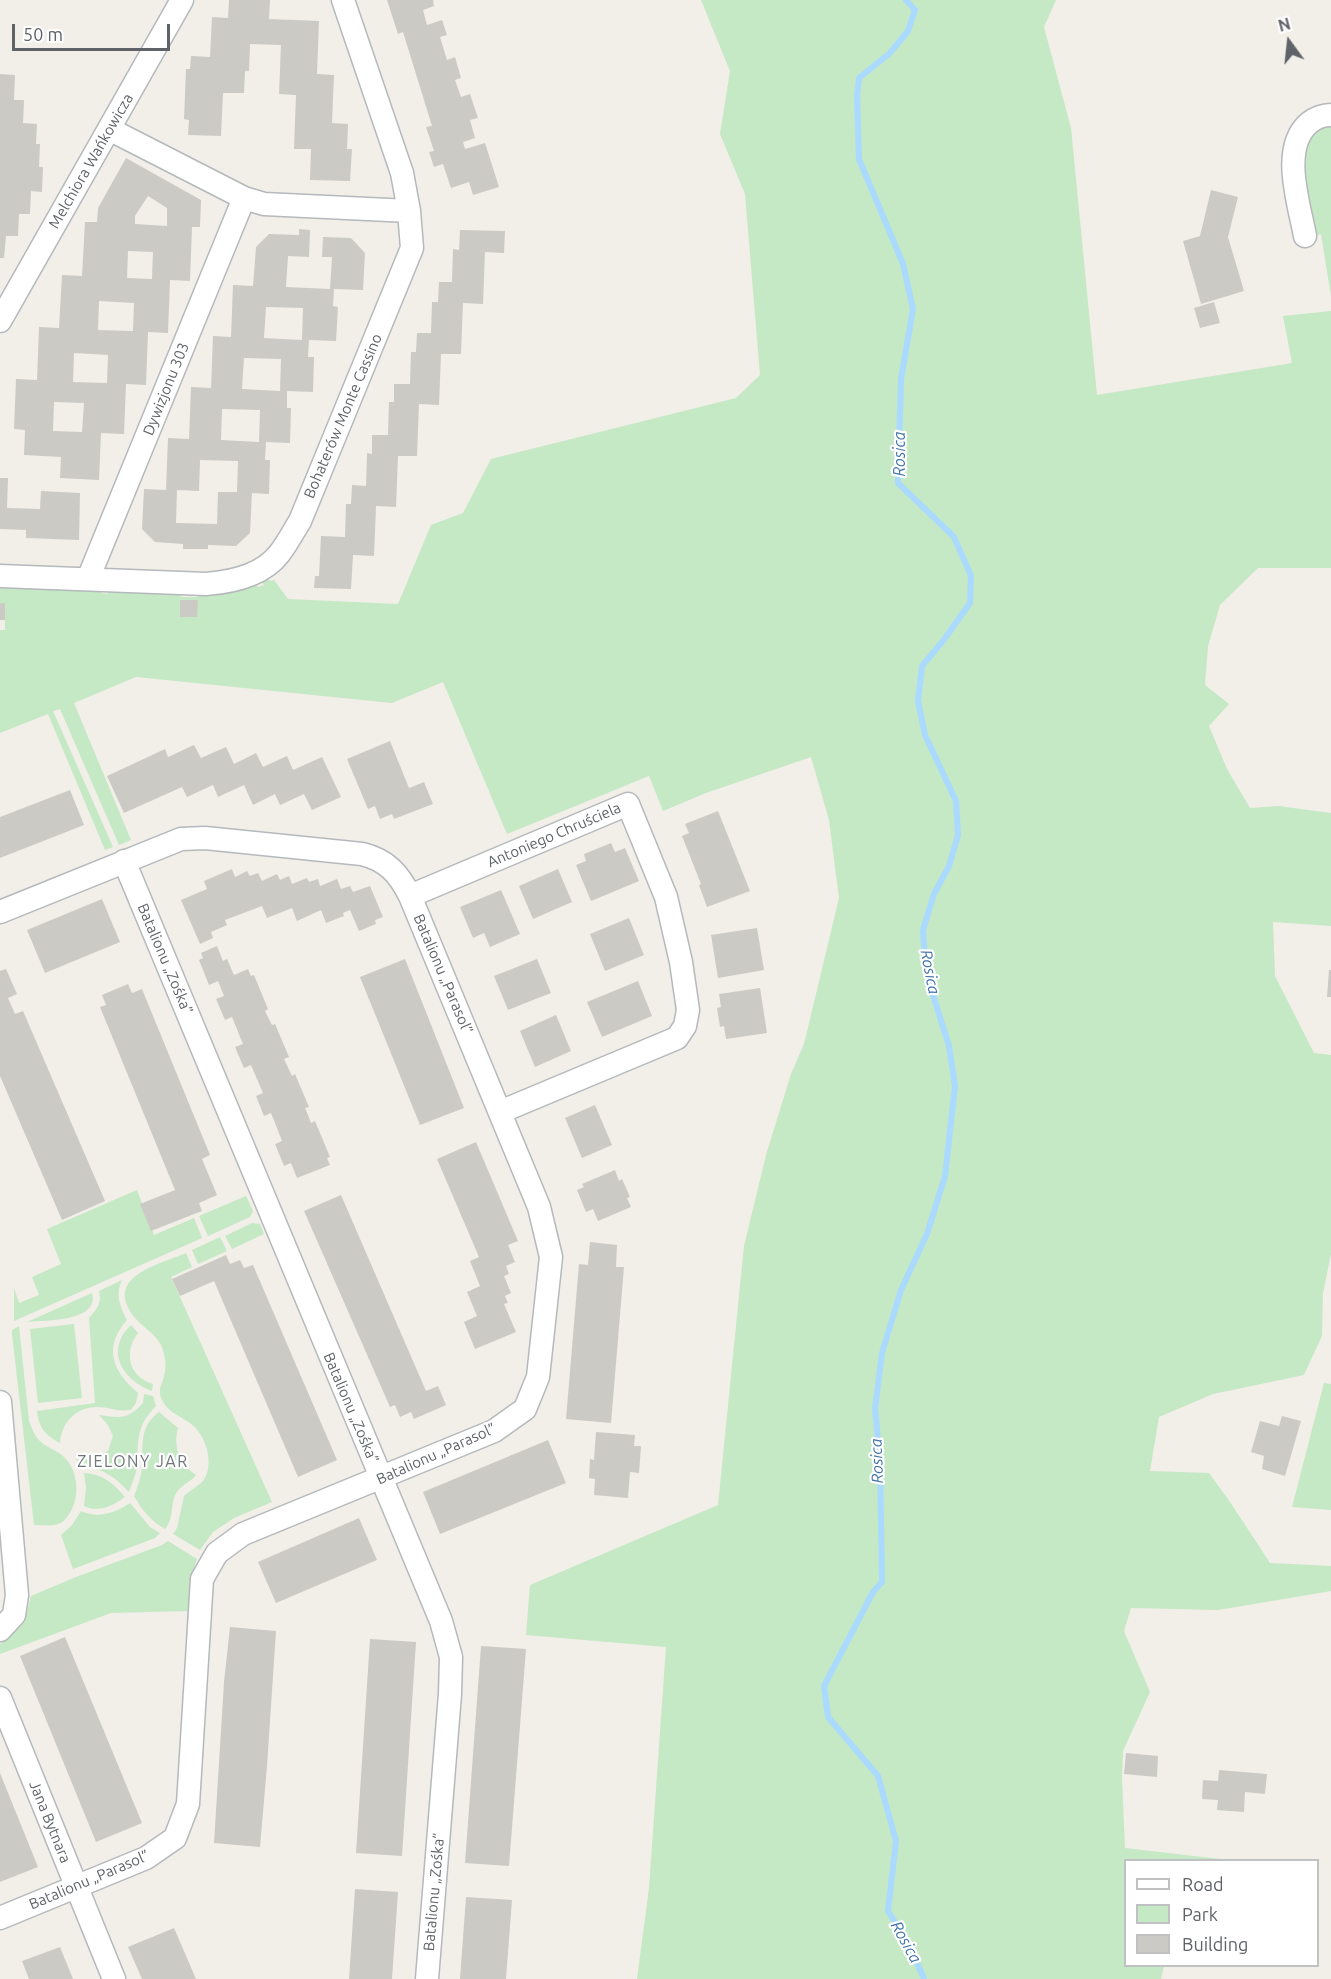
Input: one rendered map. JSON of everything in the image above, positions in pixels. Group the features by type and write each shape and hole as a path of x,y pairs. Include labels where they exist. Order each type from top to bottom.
{"street":[{"name":"Melchiora Wańkowicza","path":"0,321 182,0"},
{"name":"Bohaterów Monte Cassino","path":"0,576 206,584 223,582 244,577 263,568 280,552 300,521 412,248 409,211 402,173 343,0"},
{"path":"1305,236 1293,171 1295,143 1303,128 1312,120 1326,115 1331,116"},
{"path":"109,129 244,198 264,204 409,211"},
{"name":"Dywizjonu 303","path":"88,579 244,198"},
{"name":"Antoniego Chruściela","path":"410,896 627,804 666,897 681,962 688,1010 685,1026 677,1038 500,1112"},
{"name":"Batalionu „Parasol”","path":"0,912 170,843 193,838 362,854 390,866 410,896 500,1112 539,1207 551,1257 538,1377 525,1409 494,1431 243,1534 217,1553 202,1580 189,1804 175,1838 146,1858 0,1918"},
{"name":"Batalionu „Zośka”","path":"124,861 441,1621 451,1657 427,1979"},
{"path":"0,1402 17,1595 14,1615 0,1630"},
{"name":"Jana Bytnara","path":"0,1698 114,1979"}],"green space":[{"path":"701,0 1056,0 1044,27 1071,128 1097,395 1292,363 1283,316 1331,311 1331,568 1258,568 1220,605 1208,646 1205,685 1229,704 1209,726 1227,769 1250,808 1278,806 1331,813 1331,926 1273,922 1275,976 1314,1053 1331,1055 1331,1254 1323,1293 1322,1336 1304,1375 1213,1394 1159,1417 1150,1471 1209,1473 1270,1563 1331,1566 1331,1591 1218,1610 1131,1608 1124,1631 1150,1692 1123,1751 1125,1848 1220,1859 1124,1859 1124,1967 1164,1967 1161,1979 637,1979 649,1888 666,1647 526,1635 530,1585 718,1505 744,1246 766,1155 791,1074 804,1044 839,898 829,820 811,757 706,793 663,811 649,776 507,834 443,682 392,703 136,677 74,703 131,840 119,845 60,709 53,711 113,847 105,850 48,714 0,733 0,630 5,630 5,603 0,603 0,584 105,588 101,593 107,594 112,588 180,591 181,597 197,597 198,592 253,581 258,587 264,585 260,578 263,577 274,580 288,599 398,604 431,525 463,513 491,459 736,398 760,375 745,194 720,134 730,71"},
{"path":"1331,121 1331,296 1321,234 1317,235 1303,174 1303,156 1310,131"},
{"path":"137,1190 154,1235 194,1218 202,1238 14,1321 14,1288 19,1303 39,1295 32,1277 61,1264 47,1229"},
{"path":"246,1196 253,1211 250,1217 208,1236 199,1216"},
{"path":"252,1223 260,1224 264,1234 232,1249 225,1236"},
{"path":"220,1237 227,1251 198,1264 192,1250"},
{"path":"186,1253 192,1267 171,1277 272,1502 234,1518 213,1532 200,1550 173,1534 177,1528 184,1496 206,1477 209,1463 205,1442 194,1426 167,1407 163,1401 160,1391 165,1364 161,1345 136,1319 127,1305 125,1293 129,1283 137,1275"},
{"path":"122,1280 119,1300 127,1320 115,1340 114,1358 122,1376 138,1393 136,1403 131,1410 97,1407 76,1413 63,1429 60,1443 44,1430 39,1422 37,1411 95,1403 89,1318 98,1306 99,1291"},
{"path":"92,1293 92,1302 88,1309 80,1314 58,1320 27,1322"},
{"path":"74,1324 82,1398 38,1403 30,1329"},
{"path":"131,1325 138,1333 131,1348 131,1363 138,1376 153,1384 152,1391 133,1380 120,1364 119,1345"},
{"path":"19,1326 29,1421 33,1432 38,1439 68,1462 76,1482 76,1496 72,1509 65,1520 52,1525 34,1525 12,1334 12,1330"},
{"path":"1324,1383 1331,1384 1331,1510 1292,1507"},
{"path":"144,1394 153,1396 156,1406 142,1426 136,1471 129,1492 108,1474 82,1466 76,1459 88,1459 108,1451 113,1436 108,1425 99,1415 118,1417 128,1415 143,1403"},
{"path":"159,1412 178,1428 176,1442 179,1454 185,1466 196,1475 177,1492 170,1520 165,1529 147,1515 134,1496 141,1472 146,1429 148,1423"},
{"path":"84,1473 97,1475 107,1480 125,1497 105,1508 95,1509 84,1506 86,1488"},
{"path":"130,1503 150,1527 160,1533 155,1538 73,1569 61,1535 72,1525 81,1511 100,1515 118,1510"},
{"path":"168,1541 197,1559 192,1574 188,1611 111,1613 0,1654 0,1644 24,1623 31,1596"}],"building":[{"path":"229,0 270,0 269,19 319,21 317,74 334,75 332,123 348,124 347,149 352,149 350,181 310,180 311,149 294,149 296,95 279,94 281,45 250,44 249,71 245,71 244,93 223,93 221,136 188,135 189,120 184,119 186,69 190,69 191,56 210,57 212,17 228,18"},
{"path":"387,0 433,0 434,6 423,10 427,25 442,20 447,35 440,37 447,60 455,57 461,78 455,80 461,97 470,94 478,118 470,120 475,138 463,142 465,149 485,143 499,187 473,195 469,182 451,188 443,164 434,167 429,152 434,151 426,127 432,126 403,32 398,34"},
{"path":"0,74 15,75 14,100 24,100 23,123 37,124 36,144 40,144 39,167 43,167 42,192 31,191 30,214 19,214 18,236 6,236 4,258 0,258"},
{"path":"126,158 201,200 200,227 192,227 190,281 170,280 168,333 148,332 146,385 126,384 124,434 101,433 99,480 60,478 61,457 24,455 25,430 14,429 16,379 37,380 39,327 59,328 62,275 82,276 85,222 97,222 98,208","holes":["148,196 167,208 167,226 135,224 135,216","128,251 153,252 152,279 127,278","99,301 134,303 133,331 98,330","74,353 108,355 107,383 73,382","54,402 84,403 82,432 53,431"]},
{"path":"1211,190 1238,197 1228,237 1244,291 1201,304 1183,241 1200,236"},
{"path":"299,229 310,230 309,257 288,256 286,287 330,289 332,257 322,257 323,237 351,238 365,253 363,290 334,289 333,306 338,307 336,341 309,340 308,357 314,357 313,392 287,391 287,408 291,408 290,443 266,442 265,460 270,460 269,494 252,493 250,533 236,546 208,545 208,549 183,549 183,544 155,542 142,529 144,489 166,490 168,438 189,439 191,387 211,388 213,336 231,337 233,285 253,286 256,247 269,234 299,235","holes":["266,307 303,308 302,340 264,338","244,358 281,359 280,391 242,389","222,409 260,410 259,442 221,440","200,460 238,461 237,492 218,492 217,524 176,523 177,490 199,491"]},
{"path":"460,230 505,231 504,253 485,252 483,304 463,303 461,354 441,354 439,405 419,404 417,456 398,456 396,507 376,506 374,556 353,555 351,589 314,588 315,576 319,576 321,536 345,537 346,504 351,504 352,485 366,486 367,453 372,454 372,435 388,435 389,402 394,402 394,384 410,384 411,352 416,352 417,333 431,333 432,302 438,302 439,282 452,282 453,249 459,250"},
{"path":"1214,302 1220,323 1200,328 1194,308"},
{"path":"0,478 8,478 7,508 40,509 41,491 80,493 79,540 26,538 26,530 0,529"},
{"path":"180,600 198,600 197,617 180,617"},
{"path":"0,603 5,603 5,620 0,620"},
{"path":"390,741 409,788 424,782 433,804 394,819 392,814 380,819 375,806 368,809 347,759"},
{"path":"194,745 201,758 226,747 234,764 256,753 263,767 287,756 293,770 322,757 341,797 312,810 304,794 280,805 275,794 253,805 244,785 218,797 213,785 187,797 182,787 124,813 107,776 165,749 168,757"},
{"path":"70,790 84,825 0,858 0,817"},
{"path":"718,811 750,891 707,907 699,885 701,884 682,836 689,833 685,824"},
{"path":"611,843 615,852 625,848 639,881 591,901 576,865 586,861 584,854"},
{"path":"232,869 235,877 247,871 250,876 258,873 262,881 277,874 280,880 289,876 292,884 307,878 309,882 318,879 320,886 337,879 341,889 350,886 353,892 370,886 383,917 375,920 376,924 359,931 350,910 343,913 344,916 326,923 321,910 297,921 292,908 267,918 262,906 225,920 227,925 211,932 213,938 200,944 181,900 207,889 204,881"},
{"path":"558,869 572,902 533,919 519,886"},
{"path":"501,890 520,934 490,947 484,933 473,938 460,907"},
{"path":"102,899 120,942 45,973 27,930"},
{"path":"629,918 644,955 605,971 590,934"},
{"path":"757,928 764,970 718,978 711,935"},
{"path":"217,946 223,961 227,959 234,975 248,969 251,976 254,975 268,1009 265,1011 272,1025 275,1024 289,1057 284,1059 292,1076 295,1074 309,1107 305,1108 311,1123 315,1121 330,1157 327,1158 330,1165 297,1178 291,1163 284,1166 275,1144 282,1141 271,1113 264,1116 256,1096 263,1093 251,1065 244,1068 235,1047 243,1044 232,1017 225,1020 216,999 224,996 218,981 209,985 199,960 203,958 201,953"},
{"path":"405,959 464,1108 420,1125 360,977"},
{"path":"537,959 551,993 508,1010 494,976"},
{"path":"6,969 17,994 8,998 15,1014 23,1011 105,1201 62,1220 0,1076 0,971"},
{"path":"1329,970 1331,970 1331,997 1327,997"},
{"path":"638,981 652,1016 602,1037 587,1002"},
{"path":"128,984 132,993 142,989 210,1155 202,1159 217,1195 199,1203 202,1211 151,1231 140,1204 175,1190 100,1007 106,1005 102,995"},
{"path":"760,988 767,1033 726,1039 724,1026 720,1027 717,1008 721,1007 719,994"},
{"path":"556,1015 571,1051 535,1067 520,1031"},
{"path":"595,1105 612,1145 582,1158 565,1118"},
{"path":"476,1142 518,1241 508,1245 515,1262 506,1266 509,1274 504,1276 511,1293 505,1296 508,1303 504,1304 516,1332 475,1349 464,1322 477,1316 467,1292 480,1286 470,1261 479,1257 437,1159"},
{"path":"615,1170 619,1181 622,1179 630,1197 627,1198 631,1207 598,1221 593,1209 586,1212 577,1190 584,1187 582,1184"},
{"path":"341,1195 426,1391 438,1386 446,1405 414,1419 411,1412 400,1417 395,1405 390,1407 304,1211"},
{"path":"590,1242 617,1245 616,1267 624,1267 611,1423 566,1419 579,1264 588,1265"},
{"path":"226,1255 230,1264 240,1260 244,1268 253,1265 337,1460 298,1477 214,1281 180,1296 172,1279"},
{"path":"1282,1416 1301,1421 1285,1476 1262,1469 1264,1456 1251,1452 1260,1421 1279,1426"},
{"path":"596,1432 635,1435 634,1446 641,1446 639,1473 630,1472 628,1498 594,1495 595,1479 589,1478 590,1459 594,1460"},
{"path":"548,1440 566,1483 440,1534 423,1492"},
{"path":"359,1518 377,1560 276,1603 258,1562"},
{"path":"230,1627 276,1631 260,1847 214,1843 224,1682"},
{"path":"65,1637 142,1823 96,1842 20,1656"},
{"path":"370,1639 416,1642 402,1856 356,1853"},
{"path":"481,1646 526,1649 509,1866 465,1863"},
{"path":"1126,1753 1158,1756 1157,1777 1124,1774"},
{"path":"1219,1770 1267,1774 1265,1794 1245,1792 1244,1812 1217,1810 1218,1800 1202,1799 1203,1780 1218,1781"},
{"path":"0,1773 38,1867 0,1882"},
{"path":"355,1889 398,1892 392,1979 349,1979"},
{"path":"466,1897 512,1900 506,1979 460,1979"},
{"path":"174,1928 196,1979 142,1979 128,1947"},
{"path":"60,1947 73,1979 29,1979 22,1961"}],"waterway":[{"name":"Rosica","path":"906,0 915,10 908,31 890,53 859,78 857,96 859,159 903,264 913,309 901,379 898,483 954,537 971,576 970,603 922,666 918,701 925,735 956,801 958,835 949,866 934,894 923,930 925,958 932,992 949,1046 955,1086 945,1176 927,1234 901,1290 882,1353 875,1409 880,1460 882,1582 873,1592 824,1686 828,1717 878,1776 896,1841 888,1911 910,1946 924,1979"}],"district":[{"name":"ZIELONY JAR","path":"133,1462"}]}
